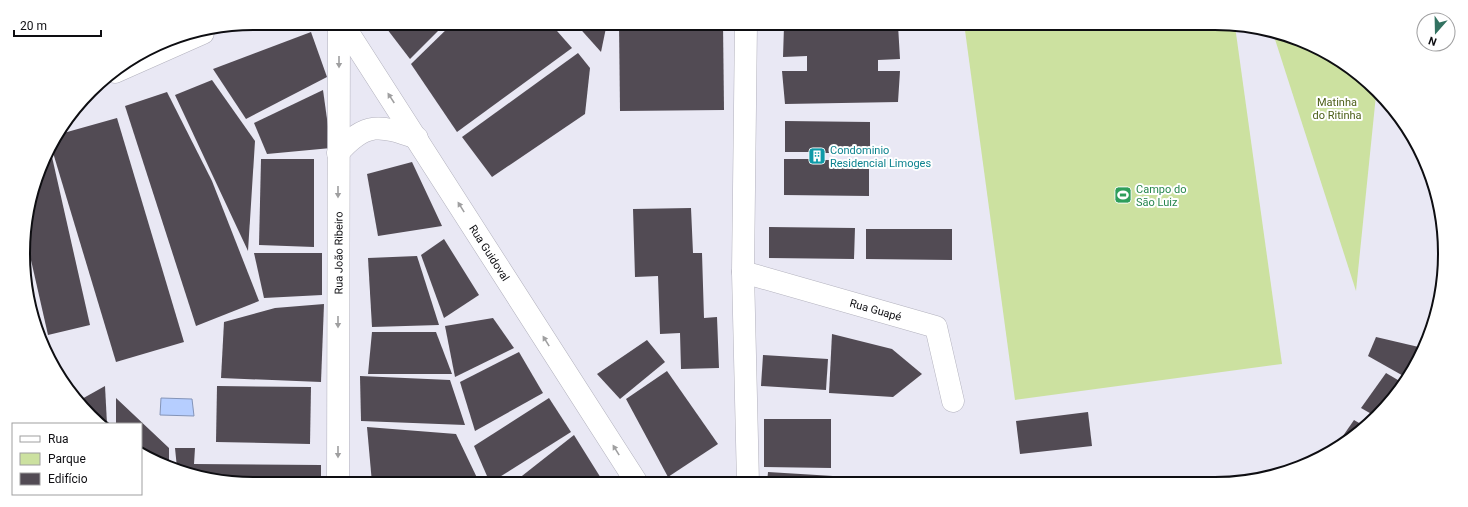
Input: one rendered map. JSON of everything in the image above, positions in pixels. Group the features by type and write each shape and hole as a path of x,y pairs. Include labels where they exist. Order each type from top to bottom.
{"street":[{"name":"Rua João Ribeiro","path":"338,30 338,477"},
{"name":"Rua Guidoval","path":"347,30 633,477"},
{"path":"746,30 743,272 748,477"},
{"path":"142,60 184,41"},
{"path":"338,153 352,138 372,129 388,128 417,138"},
{"name":"Rua Guapé","path":"743,272 936,326 953,401"}],"green space":[{"name":"Campo do São Luiz","path":"965,30 1236,31 1282,364 1015,400"},
{"name":"Matinha do Ritinha","path":"1275,39 1300,47 1326,60 1351,76 1376,98 1356,291"}],"water":[{"path":"161,398 192,399 194,416 160,415"}],"building":[{"path":"388,30 439,30 410,59"},
{"path":"446,30 556,30 572,48 457,132 411,64"},
{"path":"581,30 606,30 601,52"},
{"path":"619,30 723,30 724,110 620,111"},
{"path":"784,30 898,30 900,59 878,60 878,71 900,71 898,102 785,104 782,71 807,71 807,56 783,57"},
{"path":"311,32 327,77 246,119 213,69"},
{"path":"578,53 590,68 585,114 492,177 462,137"},
{"path":"212,80 255,141 248,251 175,95"},
{"path":"323,90 331,148 267,154 254,123"},
{"path":"167,92 212,181 259,301 196,326 125,106"},
{"path":"117,118 184,342 116,362 53,154 66,132"},
{"name":"Condominio Residencial Limoges","path":"785,121 870,122 870,153 823,153 823,160 869,160 869,196 784,195 784,159 810,159 810,152 785,152"},
{"path":"52,157 90,325 48,335 30,256 30,239 34,210 42,182"},
{"path":"261,159 314,159 314,247 259,245"},
{"path":"412,162 442,226 378,236 367,174"},
{"path":"691,208 693,253 702,253 704,318 717,317 719,368 681,369 680,333 660,334 658,276 635,277 633,209"},
{"path":"769,227 855,228 854,259 769,258"},
{"path":"866,229 952,229 952,260 866,259"},
{"path":"444,239 479,295 444,318 421,255"},
{"path":"254,253 322,253 322,295 264,298"},
{"path":"417,256 439,325 372,327 368,258"},
{"path":"324,304 321,382 221,378 224,322 275,308"},
{"path":"493,318 514,348 455,377 445,326"},
{"path":"372,332 436,332 452,374 368,374"},
{"path":"832,334 892,349 922,374 893,397 829,393"},
{"path":"1376,337 1417,347 1402,375 1368,356"},
{"path":"647,340 665,362 620,399 597,374"},
{"path":"519,352 543,393 475,431 460,382"},
{"path":"763,355 828,359 826,390 761,386"},
{"path":"667,371 718,444 668,477 626,399"},
{"path":"1386,373 1398,380 1371,414 1361,408"},
{"path":"360,376 450,380 465,425 361,421"},
{"path":"105,386 107,423 95,412 83,398"},
{"path":"217,386 311,387 310,444 216,442"},
{"path":"116,398 169,448 169,460 142,447 142,423 116,423"},
{"path":"549,398 571,432 500,477 487,477 474,446"},
{"path":"1088,412 1092,446 1020,454 1016,421"},
{"path":"764,419 831,419 831,468 764,467"},
{"path":"1354,420 1360,424 1351,431 1342,437"},
{"path":"367,427 456,434 477,477 371,477"},
{"path":"574,435 600,477 521,477"},
{"path":"175,448 195,448 194,464 321,465 321,477 239,477 210,473 177,463"},
{"path":"768,472 833,476 833,477 768,477"}],"place":[{"name":"Condominio Residencial Limoges","path":"817,156"},
{"name":"Campo do São Luiz","path":"1123,195"}]}
